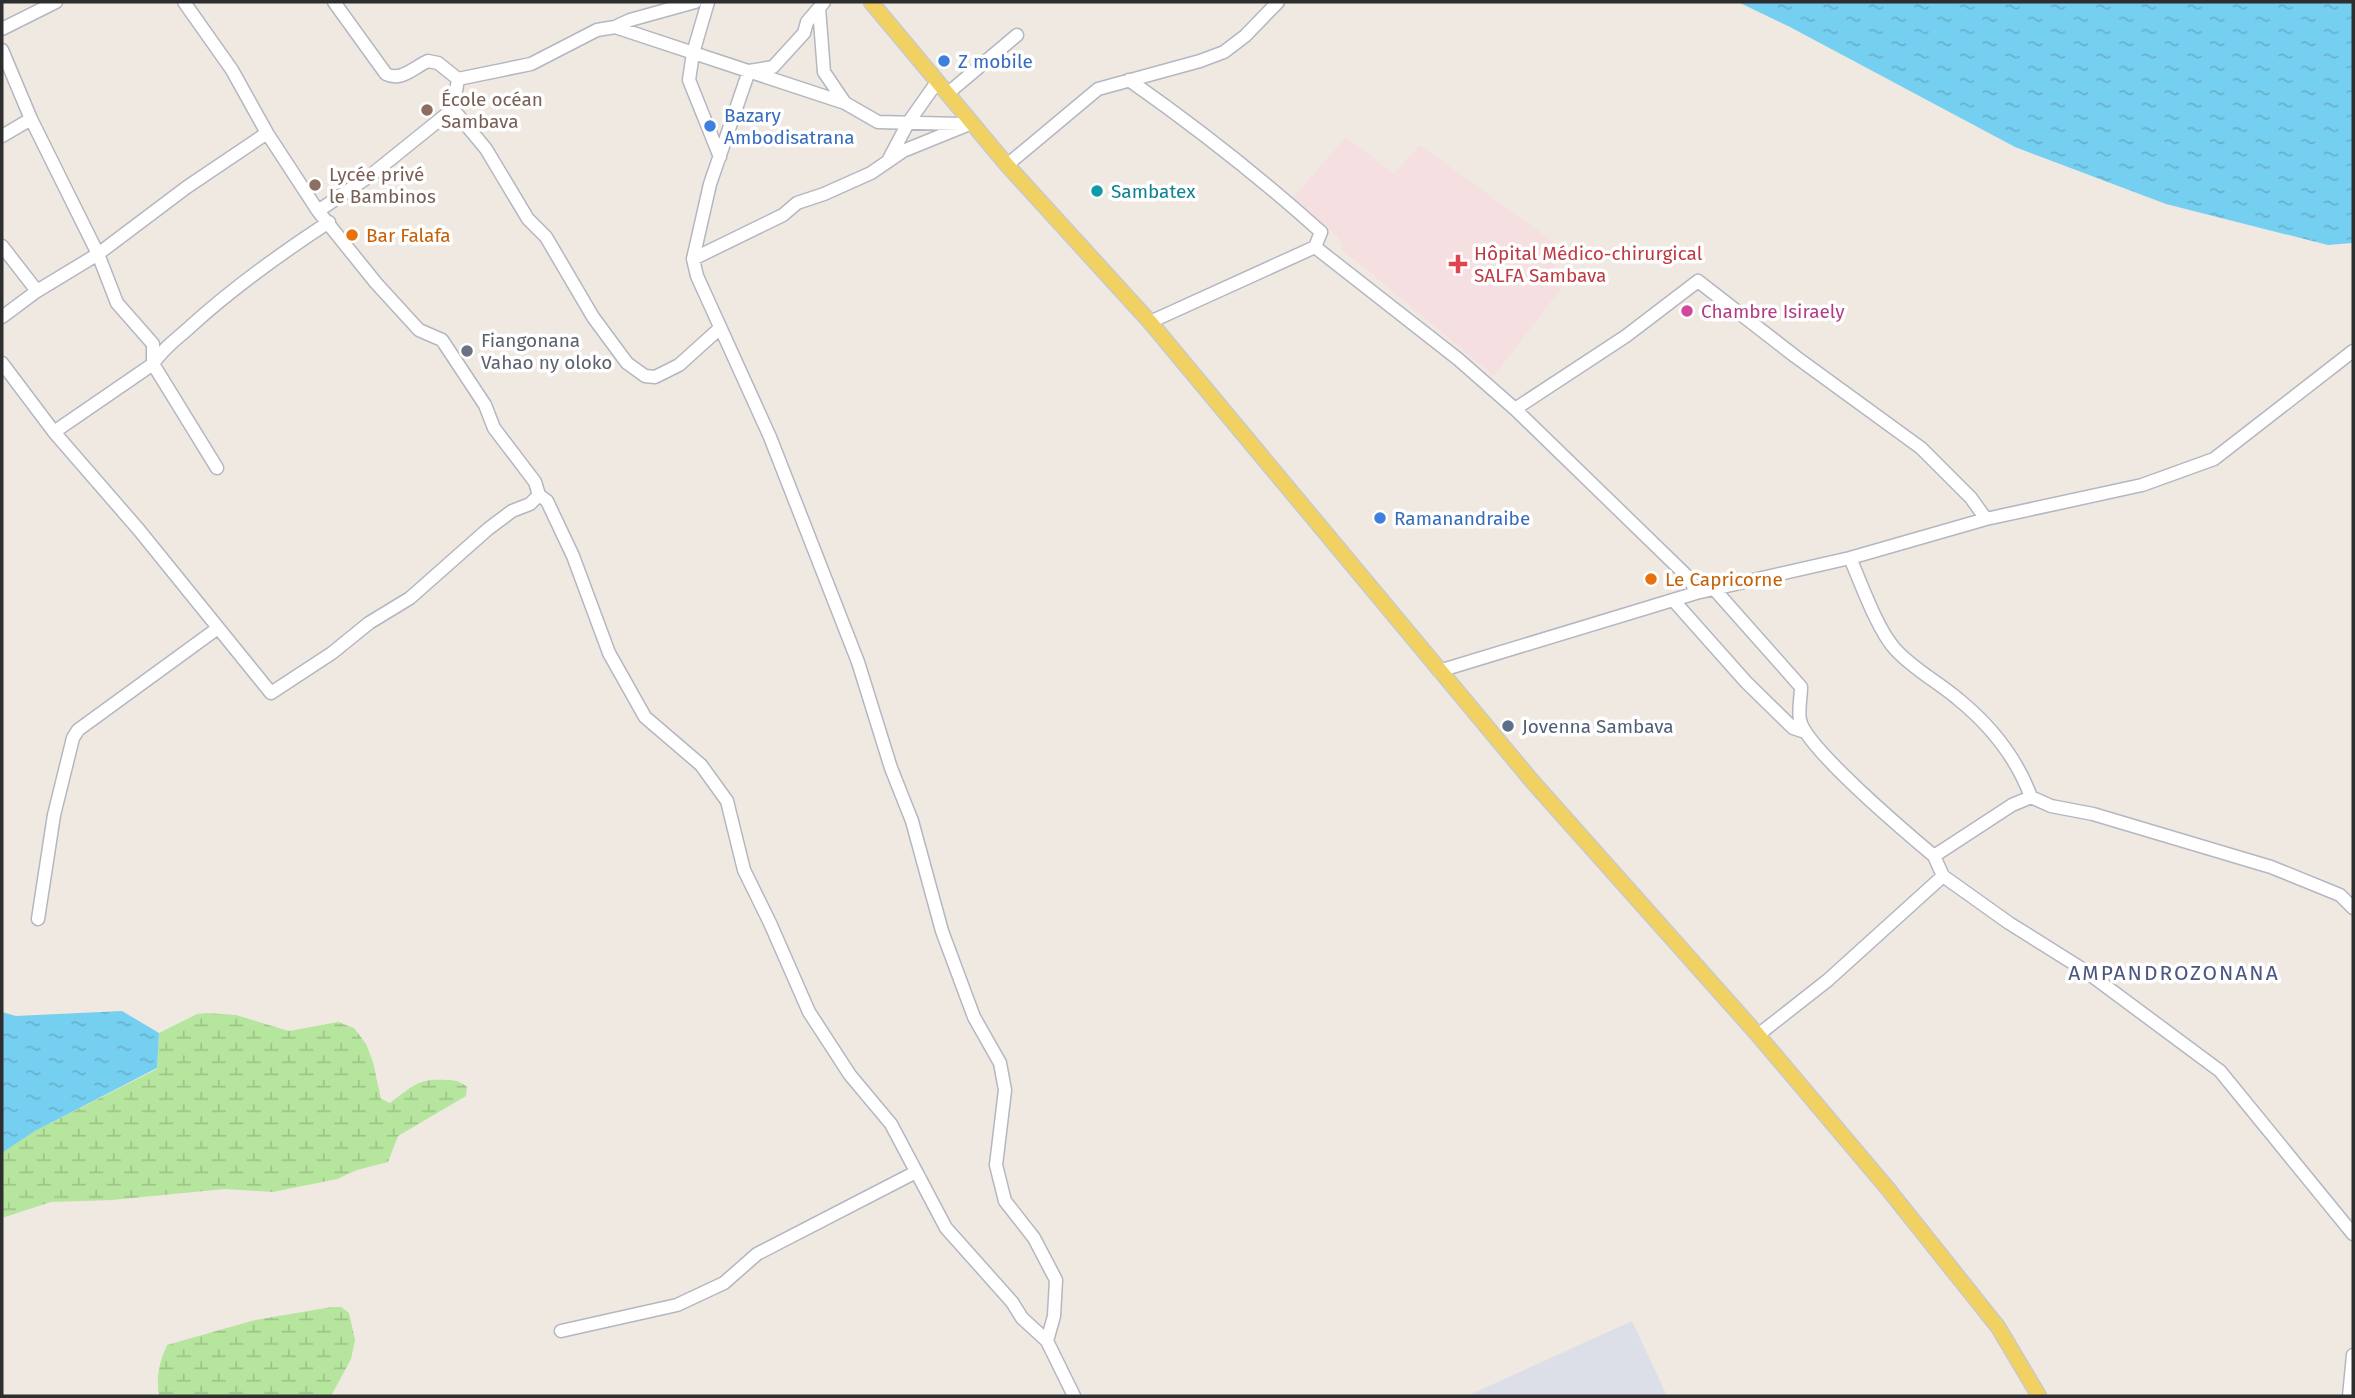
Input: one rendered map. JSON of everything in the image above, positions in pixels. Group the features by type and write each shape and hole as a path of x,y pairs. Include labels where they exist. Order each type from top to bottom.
{"main road":[{"path":"871,2 1007,165 1150,322 1440,671 1603,862 1758,1035 1888,1189 1998,1327 2039,1396"}],"street":[{"path":"2,29 56,2"},
{"path":"184,2 232,70 267,133 318,211 376,283 419,330 442,340 485,405 494,428 535,482 539,495 547,501 573,556 609,653 645,716 701,765 727,801 744,870 809,1012 850,1075 891,1124 946,1228 1012,1302 1021,1318 1046,1341 1074,1396"},
{"path":"334,2 386,74 401,77 428,61 438,63 458,79"},
{"path":"458,79 531,64 597,30 695,2"},
{"path":"708,2 693,53 690,80 720,158"},
{"path":"1007,165 1098,89 1224,52 1245,36 1278,2"},
{"path":"749,71 774,67 804,33 807,23 821,5"},
{"path":"821,5 824,72 845,103"},
{"path":"615,27 845,103 878,122 972,123"},
{"path":"889,159 908,123 942,88 1017,34"},
{"path":"2,51 31,119 98,254 117,303 153,344 153,364 217,468"},
{"path":"749,71 710,184 694,259 697,276 775,449 858,662 891,768 912,821 942,931 974,1017 1000,1063 1005,1090 996,1165 1005,1201 1034,1238 1056,1280 1054,1316 1046,1341"},
{"path":"318,211 371,175 453,109 458,79"},
{"path":"1129,80 1199,131 1321,232 1315,247 1150,322"},
{"path":"453,109 485,149 528,219 546,237 593,317 627,363 645,376 654,377 679,365 719,329"},
{"path":"2,136 31,119"},
{"path":"694,259 783,215 797,203 871,173 903,151 972,123"},
{"path":"2,317 37,291 98,254 187,187 267,133"},
{"path":"54,432 153,364 163,349 220,299 275,257 328,222"},
{"path":"2,246 37,291"},
{"path":"1315,247 1458,359 1515,409 1690,579 1696,593"},
{"path":"1515,409 1626,336 1698,281 1921,448 1971,498 1986,519"},
{"path":"1440,671 1696,593 1850,558 1986,519 2142,485 2214,458 2353,351"},
{"path":"2,365 54,432 139,530 271,693 410,598 488,529 512,511 530,504 539,495"},
{"path":"1850,558 1884,632 1895,649 1959,699 1986,726 2009,753 2025,780 2031,797 2051,806 2093,814 2271,867 2340,895 2353,908"},
{"path":"1715,590 1801,687 1800,720 1805,732 1841,772 1934,856 1943,876 2009,923 2084,970 2220,1071 2353,1234"},
{"path":"1674,601 1746,682 1793,728 1805,732"},
{"path":"38,919 54,815 73,738 78,730 218,628"},
{"path":"1934,856 2012,805 2031,797"},
{"path":"1758,1035 1828,981 1943,876"},
{"path":"561,1331 677,1305 724,1283 757,1254 916,1172"},
{"path":"2349,1396 2353,1355"}],"shaded area":[{"name":"Hôpital Médico-chirurgical SALFA Sambava","path":"1346,137 1394,174 1420,145 1566,251 1547,277 1562,287 1494,376 1344,251 1338,237 1294,197"},
{"path":"1632,1321 1667,1396 1467,1396"}],"green space":[{"path":"197,1014 236,1015 289,1031 338,1022 354,1028 366,1044 381,1099 390,1103 415,1085 428,1080 452,1080 462,1083 467,1087 466,1096 398,1136 388,1162 357,1170 337,1179 273,1192 225,1189 112,1200 51,1202 2,1218 2,1153 35,1131 157,1069 159,1033"},
{"path":"341,1307 349,1313 355,1340 351,1359 331,1396 159,1396 159,1370 167,1345 255,1320"}],"water":[{"path":"1738,2 2353,2 2353,243 2328,245 2166,204 2015,147"},
{"path":"122,1011 159,1033 157,1068 35,1131 2,1153 2,1012 16,1016"}],"place":[{"name":"Z mobile","path":"944,61"},
{"name":"École océan Sambava","path":"427,110"},
{"name":"Bazary Ambodisatrana","path":"710,126"},
{"name":"Lycée privé le Bambinos","path":"315,185"},
{"name":"Sambatex","path":"1097,191"},
{"name":"Bar Falafa","path":"352,235"},
{"name":"Hôpital Médico-chirurgical SALFA Sambava","path":"1458,264"},
{"name":"Chambre Isiraely","path":"1687,311"},
{"name":"Fiangonana Vahao ny oloko","path":"467,351"},
{"name":"Ramanandraibe","path":"1380,518"},
{"name":"Le Capricorne","path":"1651,579"},
{"name":"Jovenna Sambava","path":"1508,726"}],"district":[{"name":"AMPANDROZONANA","path":"2174,973"}]}
